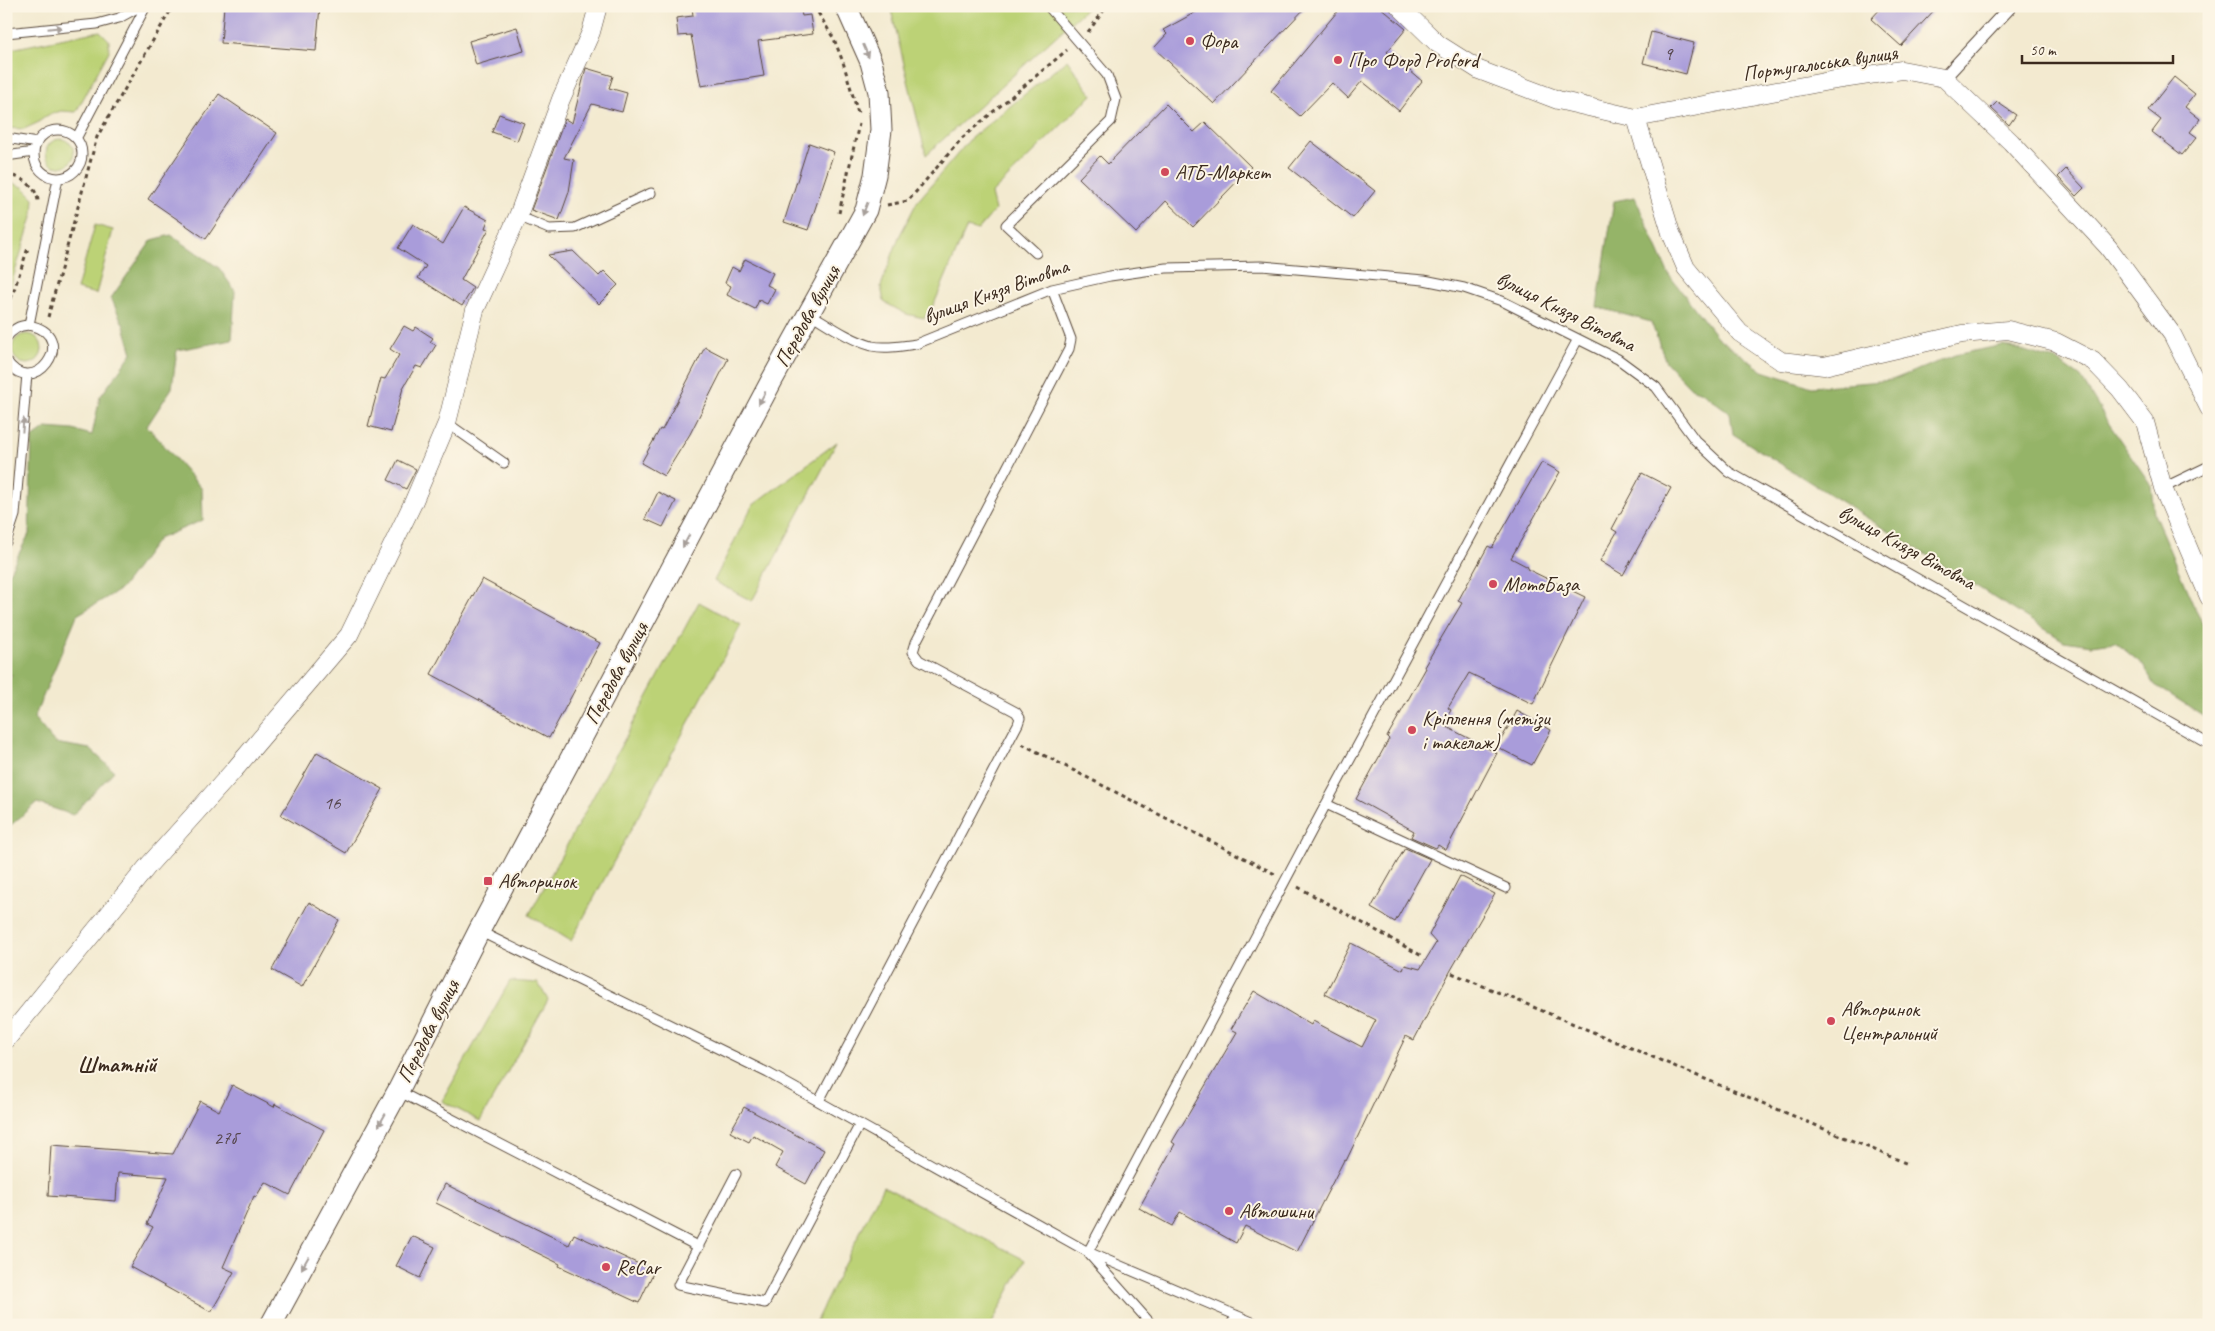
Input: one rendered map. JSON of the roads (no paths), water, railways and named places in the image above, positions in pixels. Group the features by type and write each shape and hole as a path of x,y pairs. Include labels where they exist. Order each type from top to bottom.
{"street":[{"path":"6,1040 146,867 235,769 349,635 413,503 447,423 475,310 518,216 561,99 591,32 598,6"},
{"name":"Передова вулиця","path":"271,1325 398,1091 479,931 809,313 866,210 875,175 881,130 879,92 871,62 846,6"},
{"name":"Португальська вулиця","path":"1399,6 1438,44 1479,70 1558,100 1636,118 1829,81 1902,70 1944,78"},
{"path":"2011,6 1944,78 2011,142 2108,247 2172,334 2209,408"},
{"path":"1636,118 1671,233 1686,268 1740,333 1761,350 1781,361 1824,366 1962,334 2008,330 2056,342 2093,361 2120,389 2145,422 2163,488 2209,597"}],"lane":[{"path":"97,6 118,6"},
{"path":"6,33 97,24 119,18 141,6"},
{"path":"77,137 146,6"},
{"path":"1036,253 1006,225 1111,121 1116,99 1107,75 1048,6"},
{"path":"55,130 67,131 77,137 82,147 82,159 78,169 69,176 58,178 48,176 40,170 35,162 34,152 37,143 44,134 55,130"},
{"path":"6,138 37,143"},
{"path":"7,156 34,152"},
{"path":"29,325 58,178"},
{"path":"518,216 549,229 575,228 651,193"},
{"name":"вулиця Князя Вітовта","path":"809,313 860,341 874,346 898,346 916,344 1052,289 1110,276 1176,268 1262,266 1424,280 1464,288 1502,300 1618,359 1656,387 1695,440 1728,472 2209,744"},
{"path":"819,1101 1020,718 1016,712 919,660 913,652 916,642 1069,349 1071,339 1052,289"},
{"path":"6,338 19,326 29,325 40,328 48,335 52,345 52,356 47,366 38,372 27,374 18,372 6,360"},
{"path":"1088,1252 1326,804 1578,339"},
{"path":"6,542 15,515 27,374"},
{"path":"447,423 504,463"},
{"path":"2163,488 2209,466"},
{"path":"1326,804 1506,888"},
{"path":"479,931 768,1073 1088,1252 1259,1325"},
{"path":"398,1091 699,1247"},
{"path":"736,1174 678,1285 765,1303 860,1124"},
{"path":"1088,1252 1152,1325"},
{"path":"1231,1325 1236,1315"}],"place":[{"name":"Фора","path":"1190,41"},
{"name":"Про Форд Proford","path":"1338,60"},
{"name":"АТБ-Маркет","path":"1165,172"},
{"name":"МотоБаза","path":"1493,584"},
{"name":"Кріплення (метізи і такелаж)","path":"1412,730"},
{"name":"Авторинок","path":"488,881"},
{"name":"Авторинок Центральний","path":"1831,1021"},
{"name":"Автошини","path":"1229,1211"},
{"name":"ReCar","path":"606,1267"}],"district":[{"name":"Штатній","path":"117,1064"}]}
